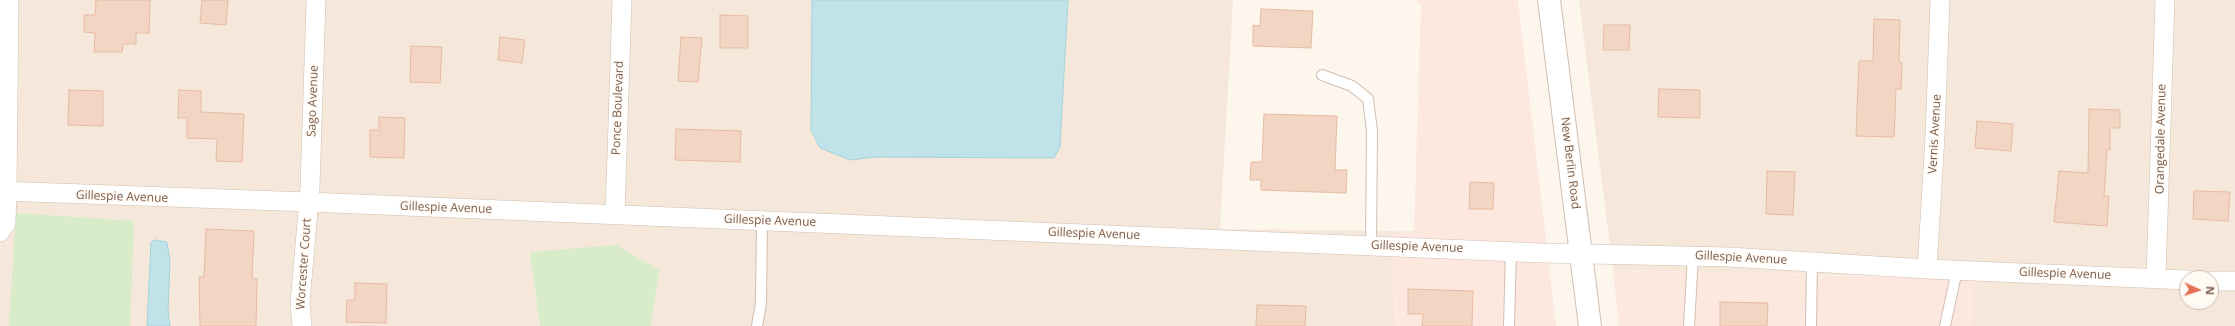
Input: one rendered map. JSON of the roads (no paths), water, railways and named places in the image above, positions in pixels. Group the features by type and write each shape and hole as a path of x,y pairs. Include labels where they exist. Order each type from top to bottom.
{"street":[{"path":"0,232 6,222 4,192 8,0"},
{"name":"Sago Avenue","path":"309,202 316,0"},
{"name":"Ponce Boulevard","path":"614,215 622,0"},
{"name":"New Berlin Road","path":"1549,0 1590,326"},
{"name":"Vernis Avenue","path":"1927,268 1935,136 1940,0"},
{"name":"Orangedale Avenue","path":"2156,278 2164,0"},
{"name":"Gillespie Avenue","path":"4,192 309,202 1581,254 1693,256 1956,270 2179,279"},
{"name":"Worcester Court","path":"302,326 300,303 309,202"},
{"path":"2219,280 2235,281"}],"lane":[{"path":"1322,75 1352,86 1368,99 1372,131 1371,245"},
{"path":"758,326 761,303 762,221"},
{"path":"1509,326 1511,251"},
{"path":"1689,326 1693,256"},
{"path":"1811,326 1812,262"},
{"path":"1945,326 1956,270"}],"water":[{"path":"812,0 1068,0 1060,147 1054,158 876,157 850,160 820,148 811,130"},
{"path":"156,240 167,242 170,261 168,311 170,326 147,326 151,242"}]}
